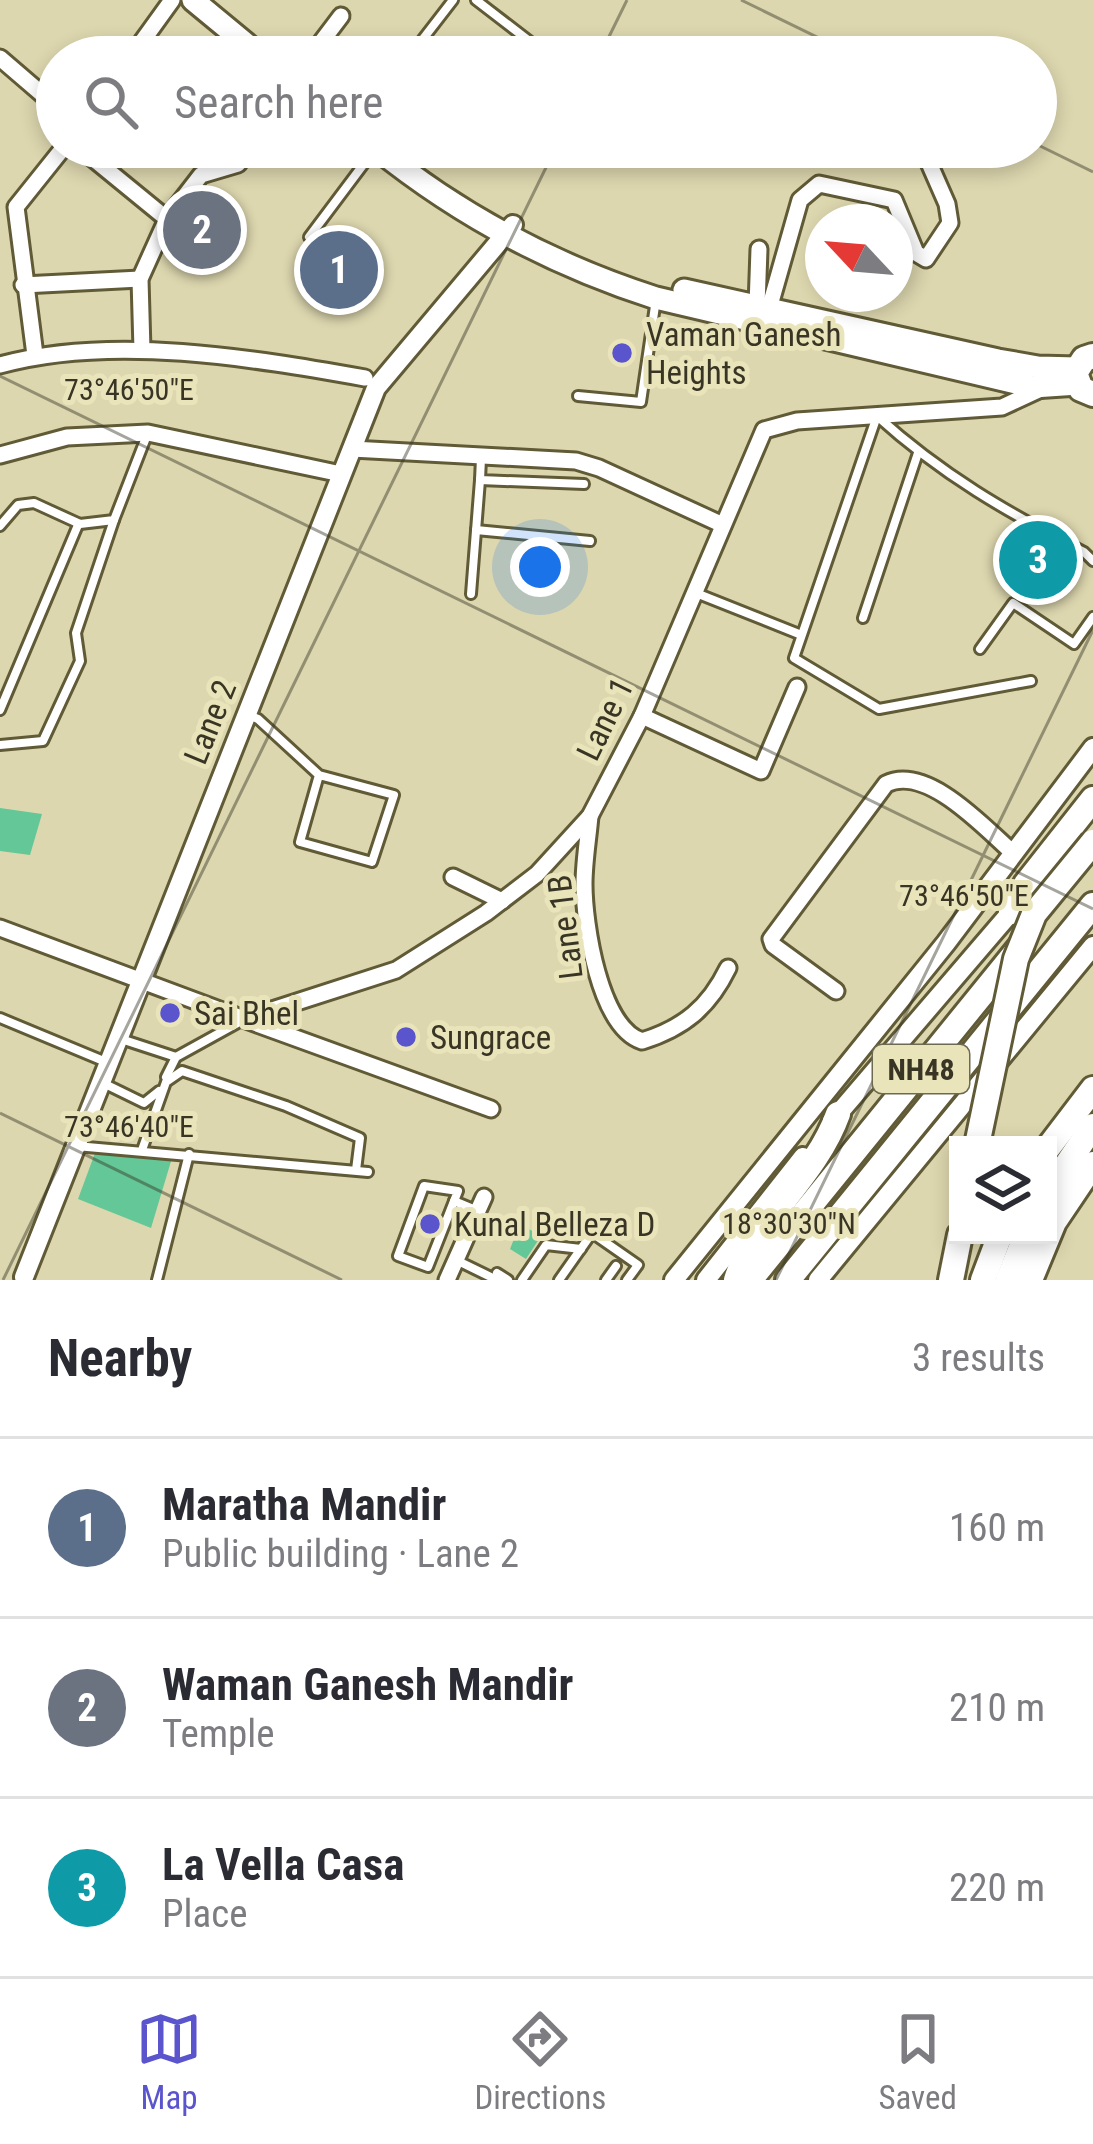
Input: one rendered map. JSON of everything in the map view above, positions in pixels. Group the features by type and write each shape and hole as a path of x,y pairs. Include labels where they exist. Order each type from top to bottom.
{"main road":[{"path":"193,0 237,36"},
{"path":"214,0 258,36"},
{"path":"409,168 581,272 656,298 1042,388 1087,382"},
{"path":"423,168 509,230 666,286 1038,367 1087,382"},
{"path":"1011,912 1026,884 1093,800"},
{"path":"1011,912 1036,893 1093,823"},
{"path":"979,1136 1006,998 1022,944 1034,914 1093,842"},
{"name":"NH48","path":"751,1280 1093,860"},
{"name":"NH48","path":"788,1280 1093,905"},
{"path":"1057,1136 1093,1089"},
{"path":"736,1280 750,1248 823,1152 838,1114"},
{"path":"1057,1179 1093,1126"},
{"path":"1030,1280 1054,1222 1093,1164"},
{"path":"951,1280 958,1244"},
{"path":"983,1280 997,1244"},
{"path":"1008,1280 1022,1244"}],"street":[{"path":"146,36 172,0"},
{"path":"326,36 341,16"},
{"path":"0,58 36,89"},
{"path":"35,356 8,206 44,168"},
{"path":"105,168 167,219"},
{"path":"142,350 140,278 167,219 202,176 226,168"},
{"path":"763,308 800,200 819,184 894,200 916,254 926,259 944,237 950,213 931,168"},
{"name":"Lane 2","path":"20,1279 376,388 509,230"},
{"path":"759,249 763,308"},
{"path":"23,285 140,278"},
{"path":"0,365 35,356 142,350 365,378"},
{"name":"Lane 1","path":"244,1019 396,970 537,874 590,817 642,716 764,430 796,422 1002,407 1042,388"},
{"path":"0,455 67,437 148,433 341,474"},
{"path":"352,449 576,461 723,525"},
{"path":"642,716 761,771 797,687"},
{"path":"674,1280 958,927 1093,748"},
{"path":"836,991 773,945 772,937 886,784 896,779 925,783 1012,852"},
{"name":"Lane 1B","path":"590,817 584,886 597,974 607,1000 631,1036 642,1040 687,1021 714,997 728,968"},
{"path":"453,878 502,901"},
{"path":"706,1280 838,1114 1011,912"},
{"path":"0,928 491,1109"},
{"path":"818,1280 1093,946"},
{"path":"447,1280 481,1204"}],"lane":[{"path":"425,36 453,0"},
{"path":"476,0 523,36"},
{"path":"309,237 360,168"},
{"path":"578,396 641,401 656,298"},
{"path":"1031,681 879,709 797,662 793,651 877,416 918,454 985,500 1093,561"},
{"path":"0,745 43,742 80,662 76,632 148,433"},
{"path":"863,618 918,454"},
{"path":"471,594 482,457"},
{"path":"480,480 584,484"},
{"path":"0,526 18,505 34,502 80,524 114,520"},
{"path":"0,710 80,524"},
{"path":"476,530 590,541"},
{"path":"695,592 800,634"},
{"path":"980,649 1012,603 1074,644 1093,617"},
{"path":"246,714 258,719 320,775 394,795 372,862 300,842 320,775"},
{"path":"0,1018 104,1072 145,1103 151,1102 176,1057 244,1019"},
{"path":"117,1038 176,1057"},
{"path":"142,1150 166,1082 182,1071 286,1106 360,1138 356,1171"},
{"path":"75,1146 368,1172"},
{"path":"157,1280 189,1154"},
{"path":"424,1186 458,1191 454,1202 428,1268 398,1256 424,1186"},
{"path":"454,1202 481,1204"},
{"path":"559,1280 592,1233 638,1265 627,1280"},
{"path":"521,1280 546,1245 581,1249"},
{"path":"456,1261 482,1276 508,1280"},
{"path":"606,1280 616,1266"}],"green space":[{"path":"0,808 42,814 30,855 0,851"},
{"path":"95,1153 172,1158 151,1228 78,1199"},
{"path":"520,1224 541,1236 526,1259 510,1249"}],"place":[{"name":"Waman Ganesh Mandir","path":"202,230"},
{"name":"Maratha Mandir","path":"339,270"},
{"name":"Vaman Ganesh Heights","path":"622,353"},
{"name":"La Vella Casa","path":"1038,560"},
{"name":"Sai Bhel","path":"170,1013"},
{"name":"Sungrace","path":"406,1037"},
{"name":"Kunal Belleza D","path":"430,1224"}]}
